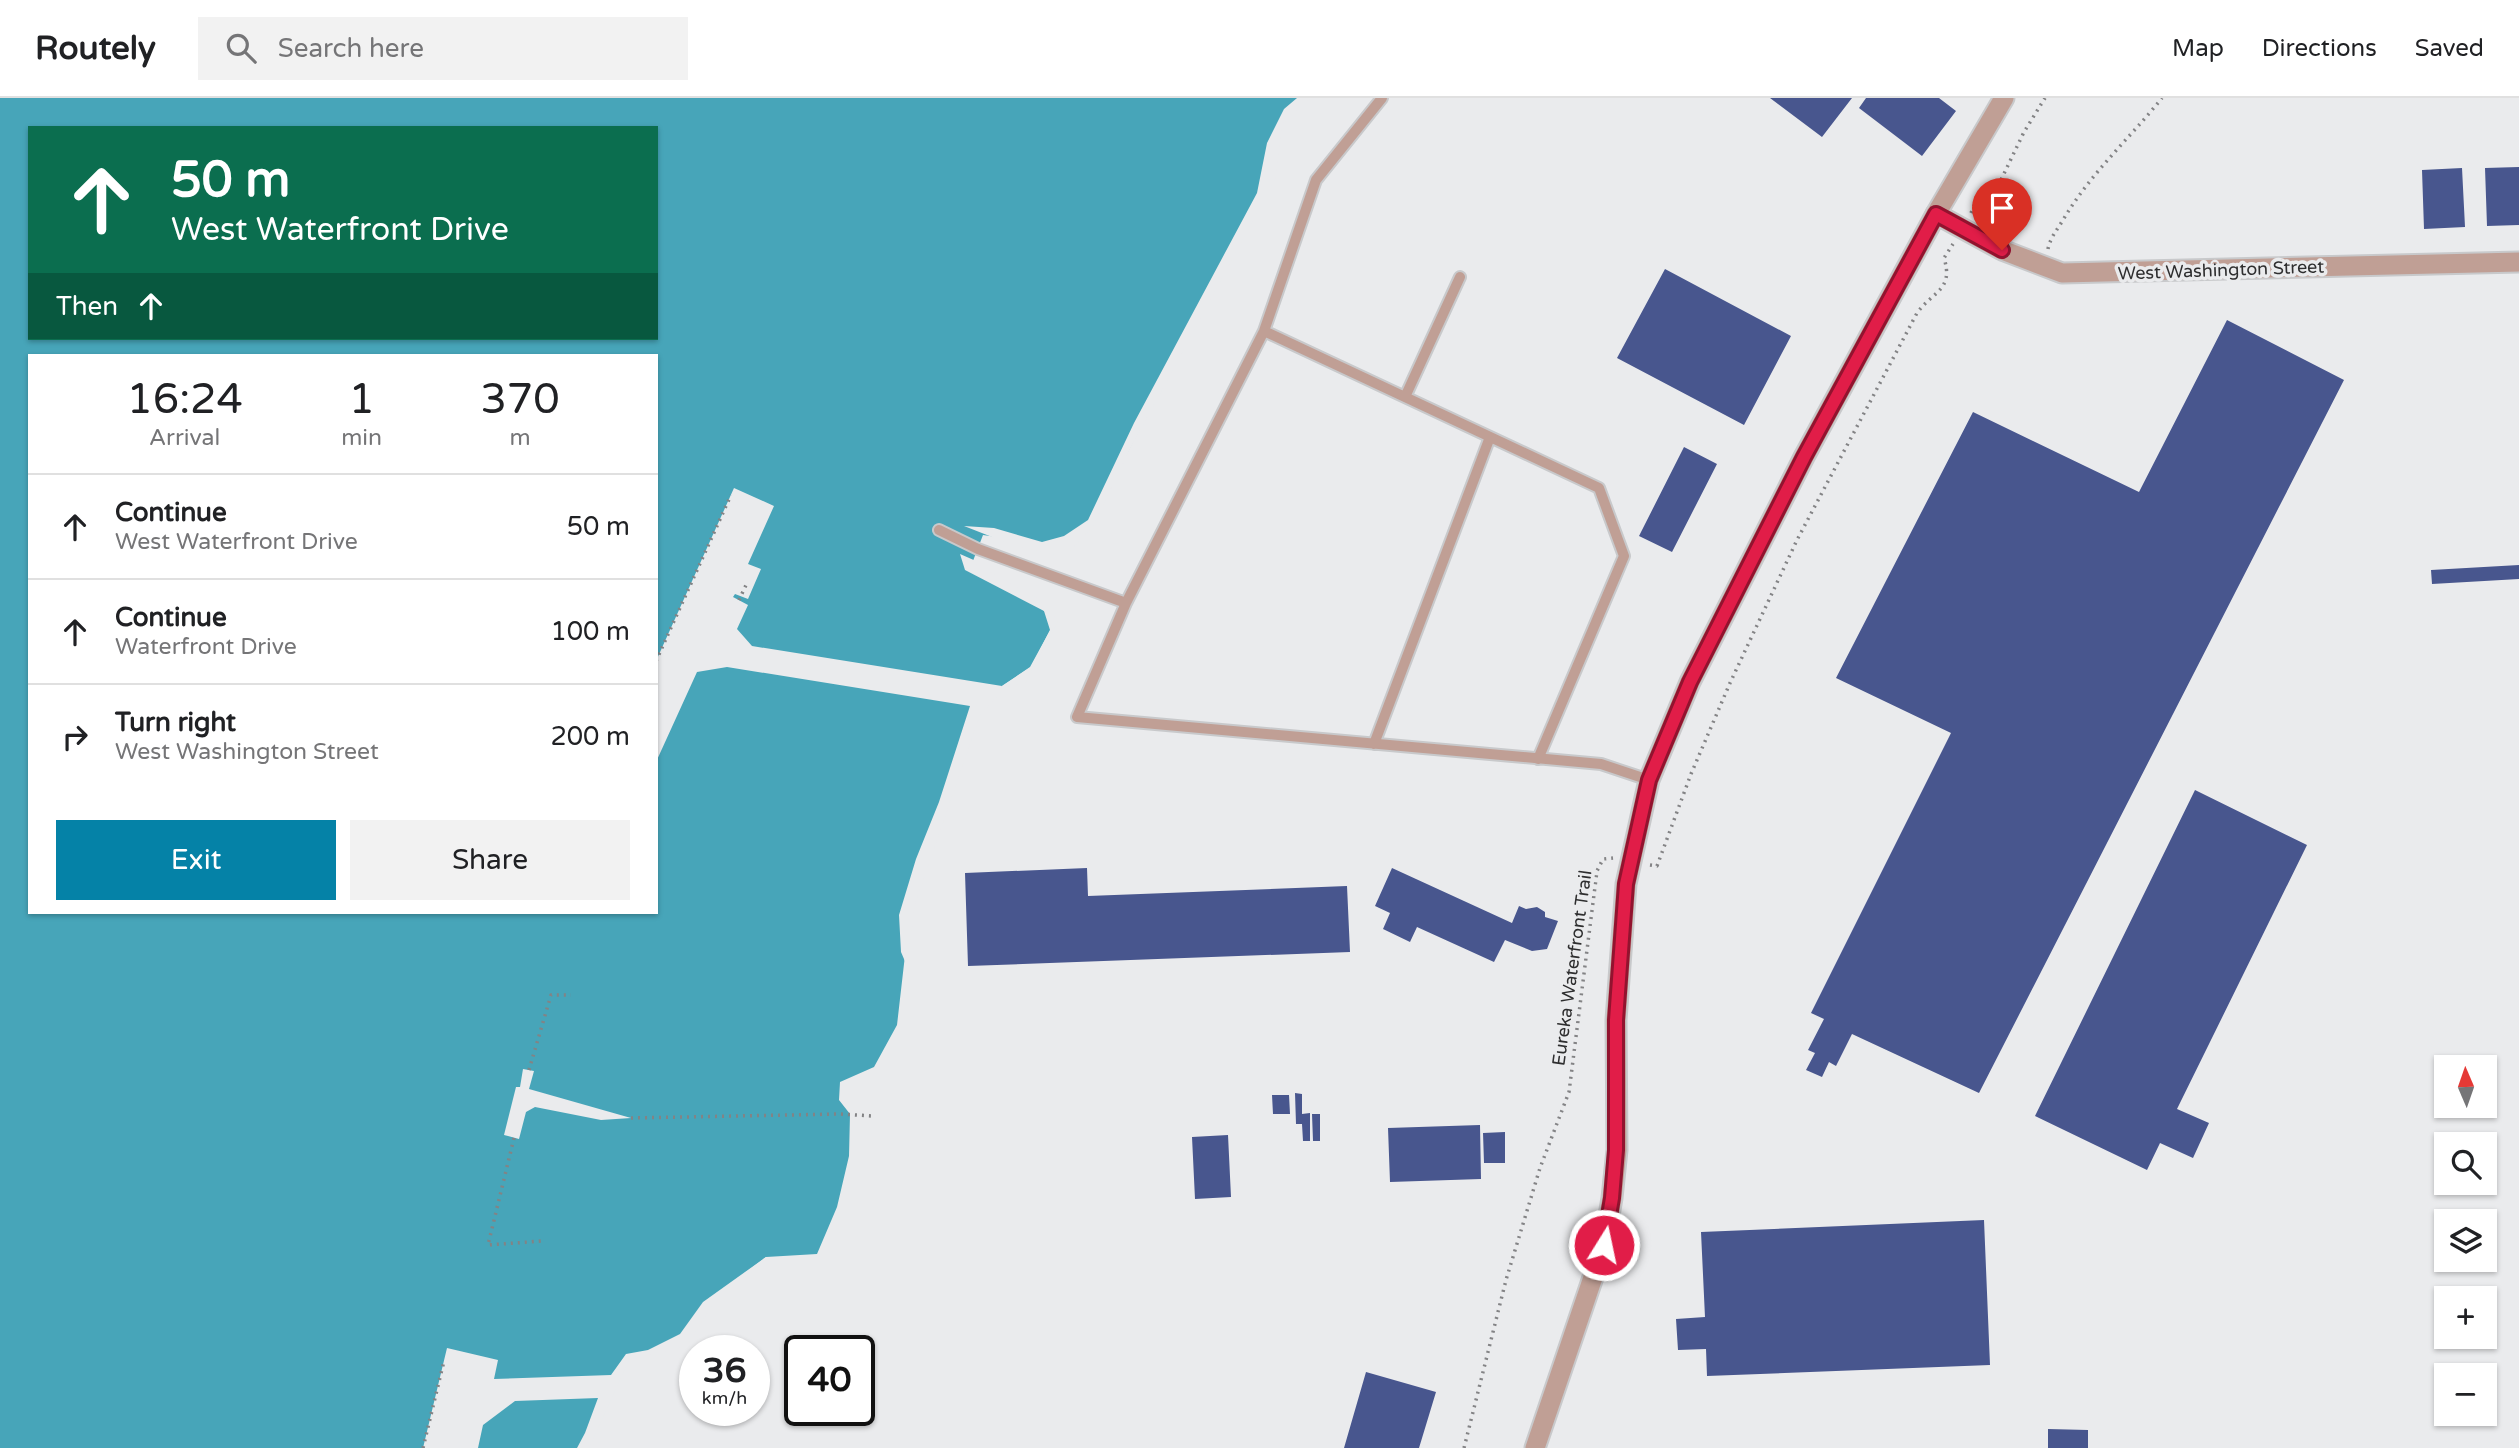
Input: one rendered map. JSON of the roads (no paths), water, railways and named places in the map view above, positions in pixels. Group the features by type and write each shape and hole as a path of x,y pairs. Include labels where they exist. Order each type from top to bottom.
{"street":[{"path":"1535,1448 1604,1245 1616,1150 1616,1020 1630,863 1649,780 1690,682 1804,457 1936,214 2004,98"},
{"name":"West Washington Street","path":"1936,214 2002,250 2062,273 2519,262"}],"lane":[{"path":"1382,98 1315,180 1264,331 1126,603 1077,717 1601,764 1649,780"},
{"path":"1405,397 1460,277"},
{"path":"1264,331 1599,488 1624,556 1538,759"},
{"path":"1374,744 1490,437"},
{"path":"939,530 978,549 1126,603"}],"water":[{"path":"0,98 1307,98 1279,122 1271,179 1090,524 1069,547 983,535 971,566 1036,601 1054,623 1030,667 1002,686 977,713 911,903 897,1025 874,1067 840,1082 839,1100 850,1114 849,1156 837,1207 817,1254 766,1257 711,1299 690,1335 679,1335 679,1345 627,1358 585,1448 0,1448"}]}
